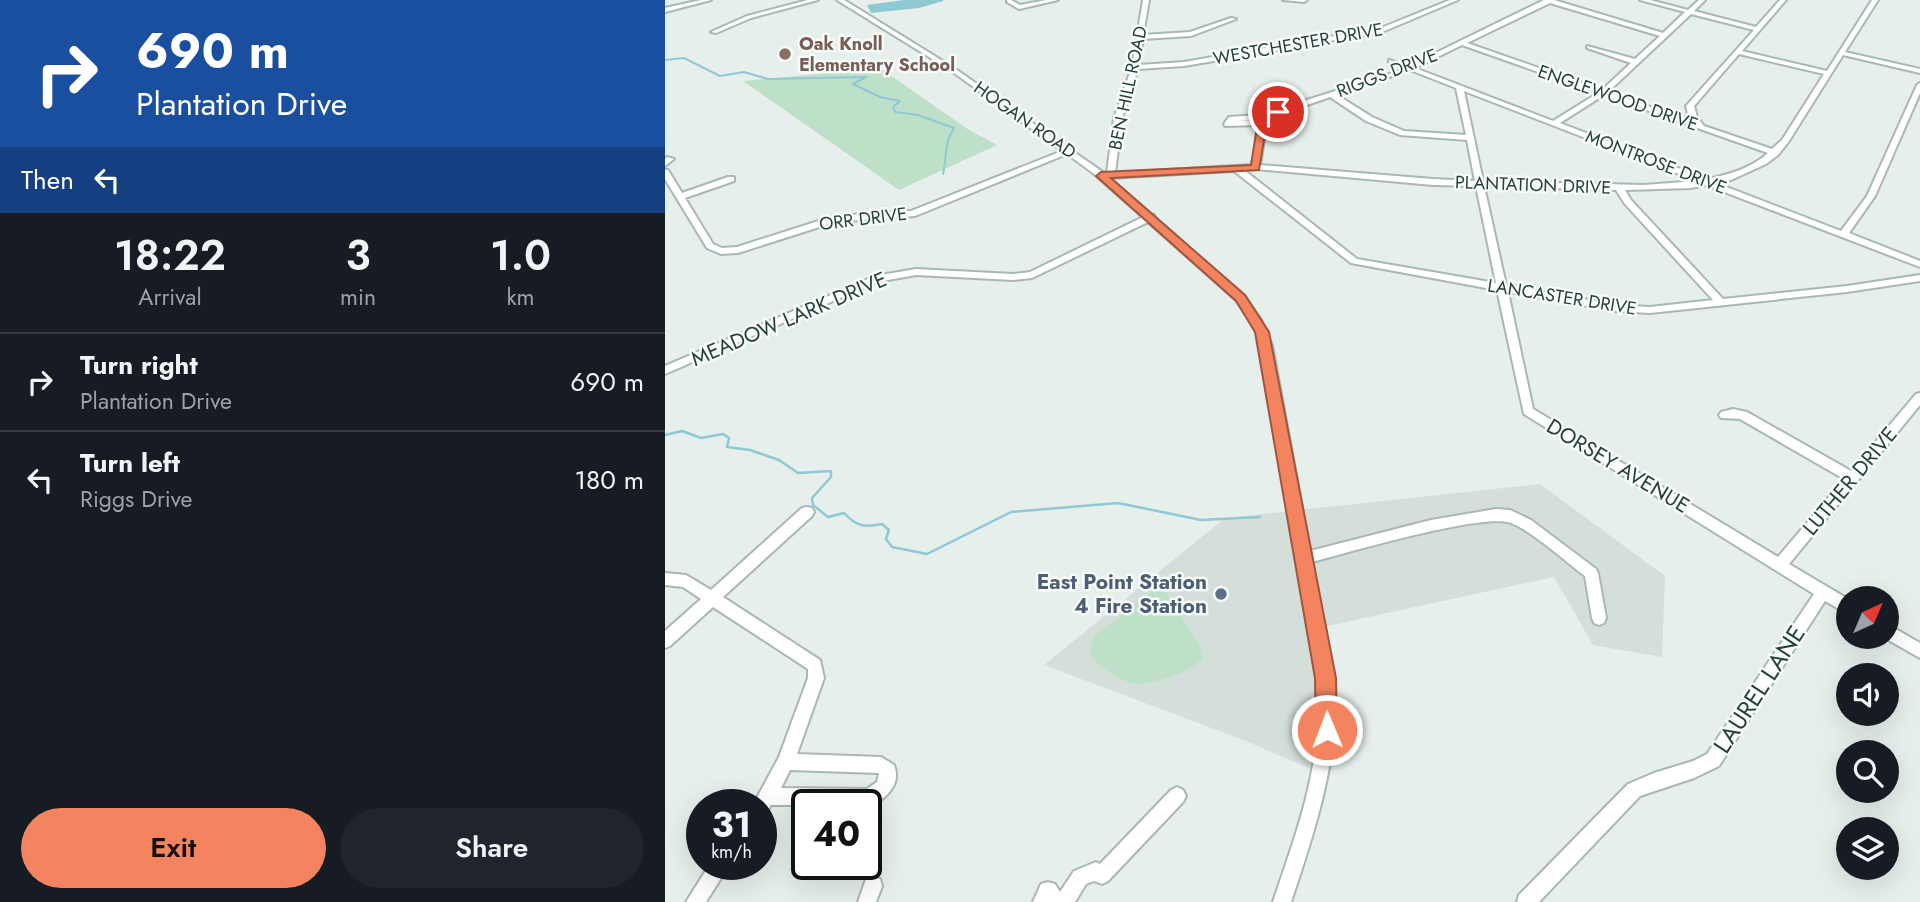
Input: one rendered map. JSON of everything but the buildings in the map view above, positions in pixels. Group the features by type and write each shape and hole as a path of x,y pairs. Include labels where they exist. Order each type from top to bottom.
{"street":[{"path":"665,10 708,0"},
{"path":"714,32 741,20 815,0"},
{"path":"1009,1 1020,7 1055,0"},
{"name":"BEN HILL ROAD","path":"1146,0 1135,67 1118,118 1106,175 1240,298 1262,332 1325,678 1326,748 1315,806 1282,902"},
{"path":"1286,0 1304,0"},
{"name":"WESTCHESTER DRIVE","path":"1135,67 1184,64 1382,30 1455,0"},
{"path":"1549,0 1664,35"},
{"name":"RIGGS DRIVE","path":"1256,167 1260,132 1268,119 1330,94 1410,68 1549,0"},
{"path":"1643,0 1758,29"},
{"path":"1555,124 1603,93 1702,0"},
{"path":"1627,101 1663,110 1690,106 1783,0"},
{"name":"PLANTATION DRIVE","path":"1106,175 1256,167 1480,184 1666,188 1707,182 1748,170 1775,153 1875,0"},
{"name":"HOGAN ROAD","path":"845,1 952,69 1106,175"},
{"path":"1141,37 1191,34 1233,19"},
{"name":"ENGLEWOOD DRIVE","path":"1461,43 1775,153"},
{"path":"1589,47 1636,62"},
{"path":"1738,52 1828,73"},
{"path":"1841,53 1920,71"},
{"name":"MONTROSE DRIVE","path":"1391,61 1920,264"},
{"path":"1843,235 1871,196 1920,85"},
{"name":"DORSEY AVENUE","path":"1459,86 1528,411 1836,600"},
{"path":"1330,94 1369,119 1403,133 1470,138"},
{"path":"1690,106 1693,118 1711,131"},
{"name":"ORR DRIVE","path":"680,197 710,246 721,251 738,250 834,219 912,214 1068,151"},
{"name":"LANCASTER DRIVE","path":"1236,168 1354,261 1631,310 1721,303 1920,278"},
{"path":"665,172 680,197 731,179"},
{"path":"1619,188 1628,202 1721,303"},
{"name":"MEADOW LARK DRIVE","path":"665,370 875,279 916,272 1013,277 1032,275 1151,217"},
{"name":"LUTHER DRIVE","path":"1780,565 1920,397"},
{"path":"1725,415 1743,415 1852,478"},
{"path":"665,641 807,512"},
{"path":"1304,558 1431,526 1496,515 1510,516 1526,524 1591,573 1599,618"},
{"path":"665,579 686,581 815,665 816,678 786,762 771,789"},
{"name":"LAUREL LANE","path":"1526,902 1634,790 1647,783 1698,770 1713,760 1823,592"},
{"path":"1899,638 1920,651"},
{"path":"777,801 868,798 879,793 887,783 888,771 881,765 786,762"},
{"path":"1064,902 1072,885 1080,877 1096,871 1103,875 1177,796"},
{"path":"695,902 710,880"},
{"path":"1042,902 1048,891 1056,902"}],"shaded area":[{"path":"1540,484 1665,576 1662,657 1593,645 1554,577 1323,627 1326,775 1243,740 1044,665 1225,518"}],"green space":[{"path":"880,68 969,130 997,145 899,190 743,81"},
{"path":"1155,589 1162,589 1167,594 1200,646 1203,658 1170,677 1149,683 1131,683 1114,675 1089,656 1093,637"}],"water":[{"path":"904,0 943,1 919,8 871,13 867,5"}],"waterway":[{"path":"665,60 684,58 720,76 744,72 768,79 866,77 853,84 880,97 900,101 893,107 895,112 918,115 954,128 947,145 943,174"},
{"path":"665,435 682,431 701,438 723,434 729,438 727,447 750,450 779,460 798,473 831,471 831,477 812,498 813,505 828,517 844,513 861,525 882,524 889,530 886,539 892,547 927,554 1011,512 1118,503 1201,520 1260,517"}],"place":[{"name":"Oak Knoll Elementary School","path":"785,54"},
{"name":"East Point Station 4 Fire Station","path":"1221,594"}],"route":[{"path":"1278,112 1265,122 1260,132 1256,167 1101,176 1151,217 1240,298 1262,332 1267,345 1325,678 1327,730"}]}
